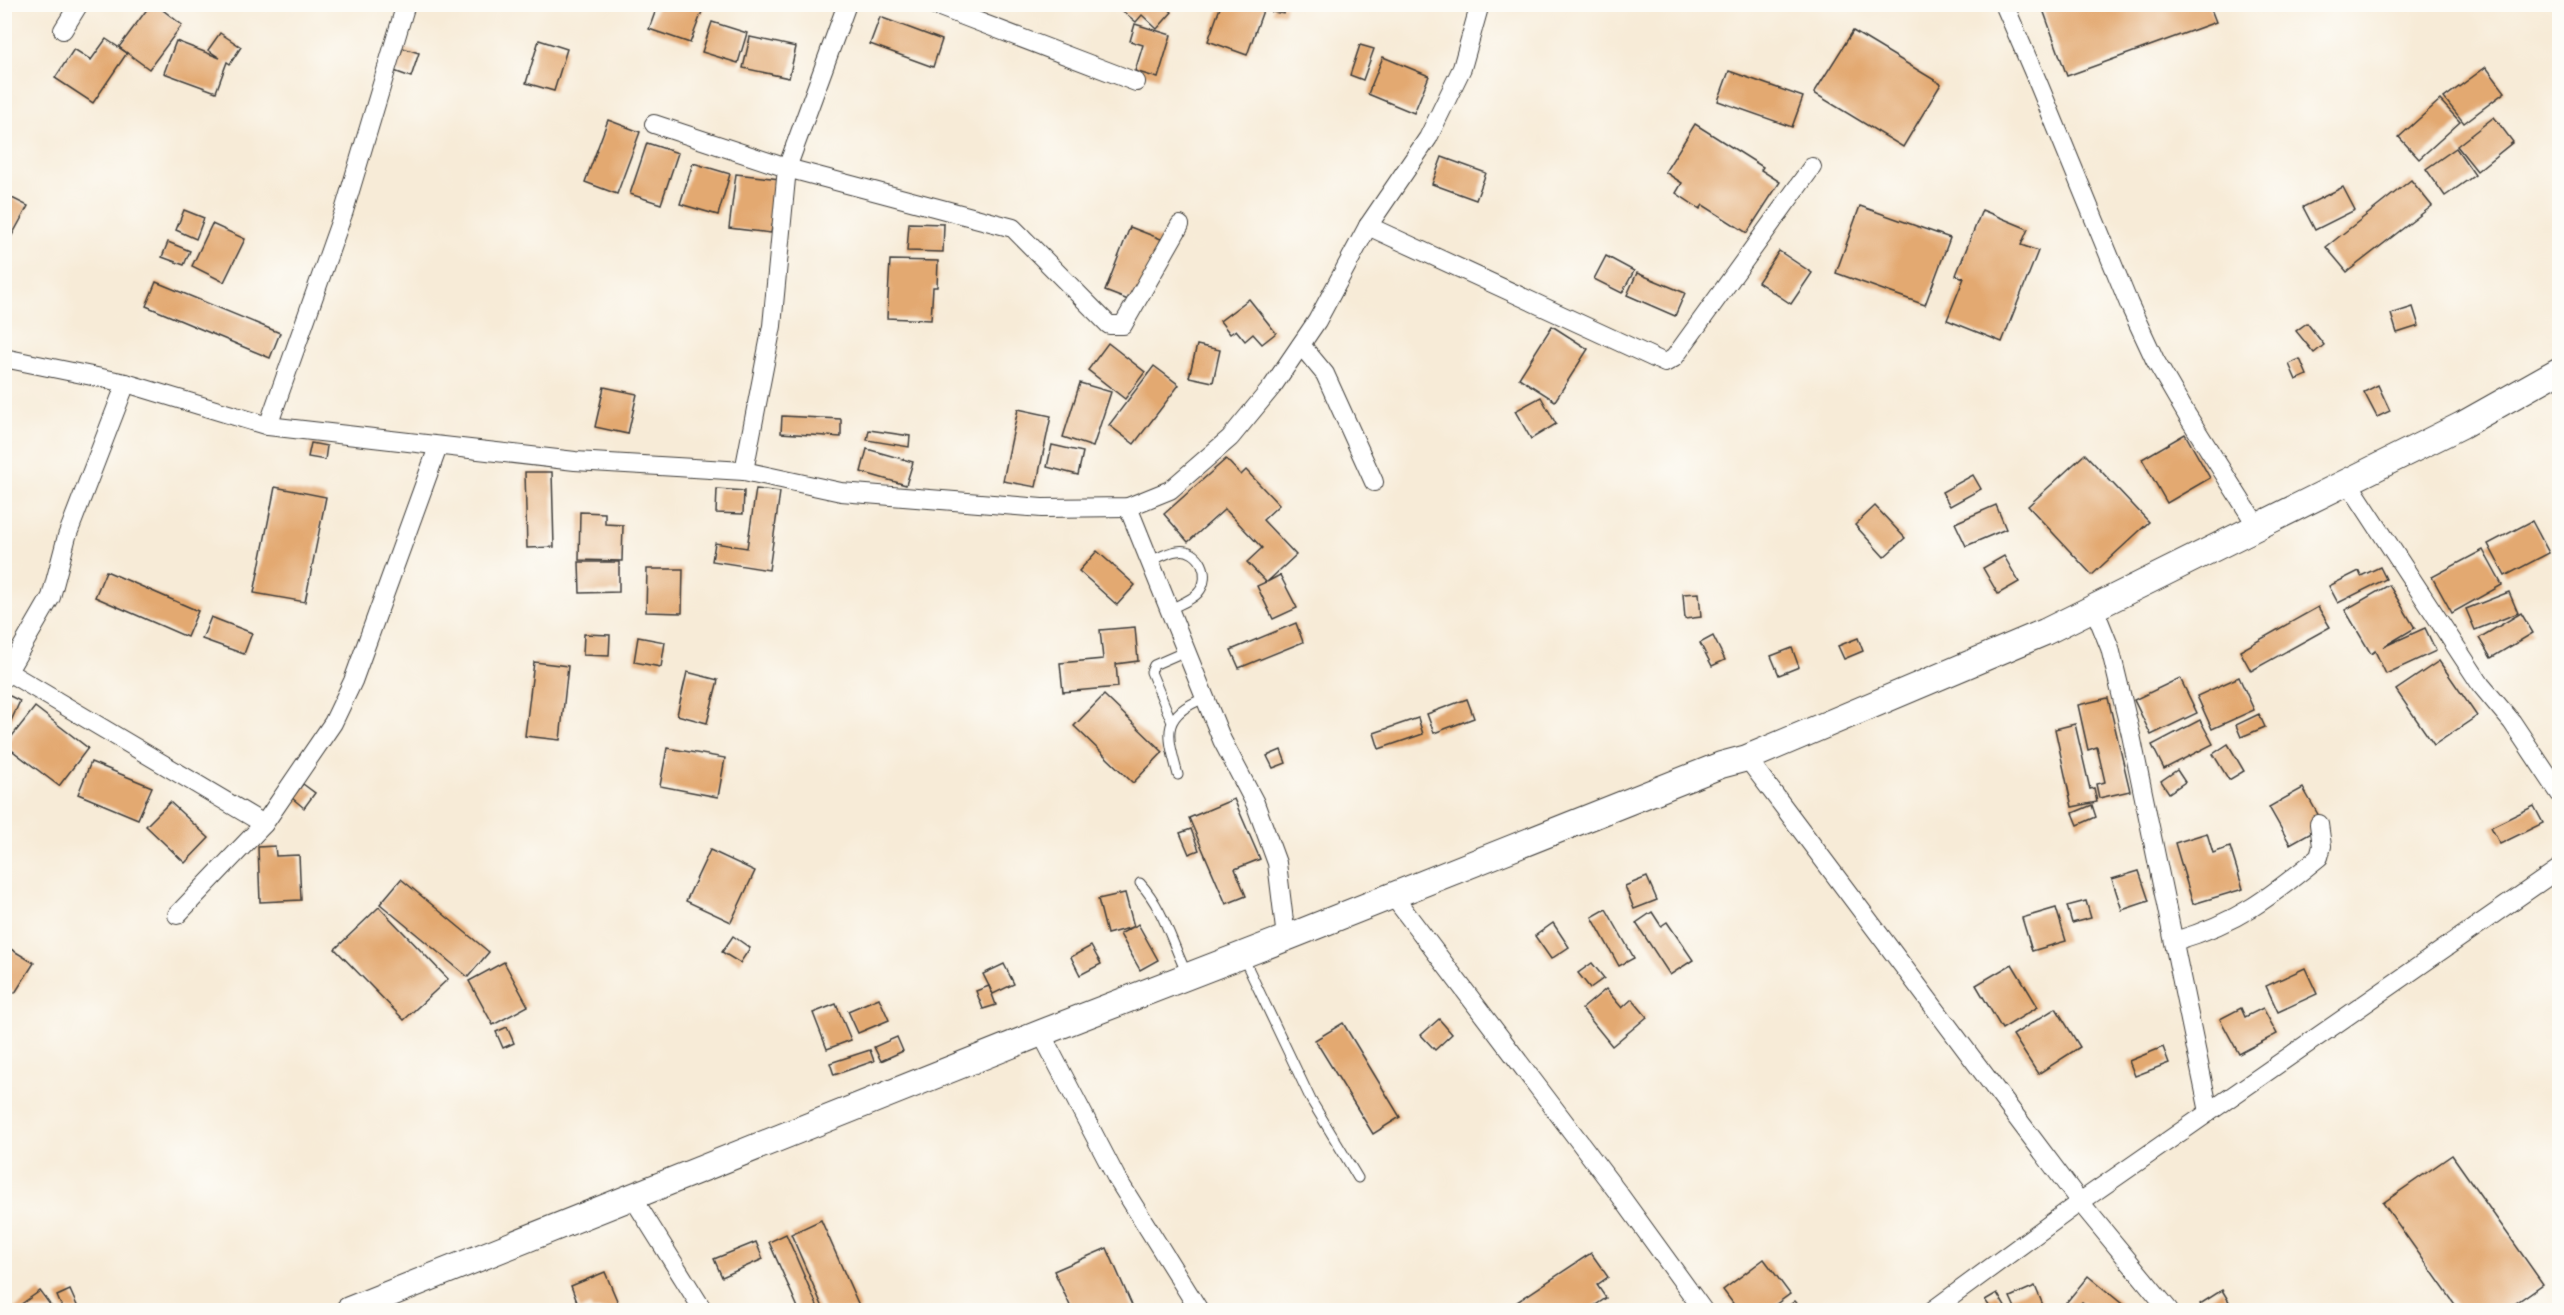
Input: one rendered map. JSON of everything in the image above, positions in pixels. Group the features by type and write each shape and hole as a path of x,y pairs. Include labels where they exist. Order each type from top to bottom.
{"main road":[{"path":"349,1311 1041,1033 1721,765 1748,758 2044,632 2462,425 2559,370"}],"street":[{"path":"63,30 79,4"},
{"path":"268,426 344,211 406,4"},
{"path":"744,471 772,326 787,168 847,4"},
{"path":"932,4 1136,82"},
{"path":"4,358 126,383 268,426 575,461 744,471 841,492 1042,508 1128,507 1170,490 1230,438 1272,387 1317,321 1368,226 1428,138 1462,68 1480,4"},
{"path":"2004,4 2129,304 2155,360 2187,416 2257,526"},
{"path":"654,124 787,168 1012,228 1109,325 1117,327 1123,325 1180,225"},
{"path":"1368,226 1665,363 1674,358 1812,167"},
{"path":"1301,345 1324,374 1374,482"},
{"path":"126,383 67,536 51,597 6,675 264,824"},
{"path":"177,915 264,824 333,723 343,702 438,447"},
{"path":"2348,482 2481,685 2512,722 2559,794"},
{"path":"1128,507 1222,740 1256,803 1277,863 1286,938"},
{"path":"2094,608 2110,648 2175,941 2209,1112"},
{"path":"1748,758 2080,1202 2169,1311"},
{"path":"2175,941 2209,931 2268,900 2319,857 2322,846 2319,824"},
{"path":"1933,1311 2080,1202 2559,868"},
{"path":"1393,896 1618,1194 1703,1311"},
{"path":"1041,1033 1116,1177 1198,1311"},
{"path":"633,1198 703,1311"}],"lane":[{"path":"1150,561 1175,551 1185,551 1196,555 1203,564 1205,582 1197,594 1170,609"},
{"path":"1172,720 1151,672 1154,665 1186,651"},
{"path":"1178,775 1170,746 1169,732 1172,720 1188,705 1205,698"},
{"path":"1140,883 1151,895 1161,913 1188,976"},
{"path":"1242,955 1311,1100 1358,1178"}],"building":[{"path":"151,4 155,4 182,25 149,69 119,47"},
{"path":"658,4 692,4 703,9 690,43 649,29"},
{"path":"1122,4 1163,4 1172,12 1157,29 1142,15 1136,22 1119,8"},
{"path":"2041,4 2209,4 2216,22 2067,76"},
{"path":"1221,5 1265,5 1247,55 1208,41"},
{"path":"1274,5 1286,5 1284,14 1272,12"},
{"path":"880,17 942,40 933,67 870,44"},
{"path":"712,22 747,33 738,63 702,52"},
{"path":"1135,24 1171,35 1158,78 1135,71 1143,45 1130,41"},
{"path":"1853,31 1941,84 1903,147 1814,93"},
{"path":"220,33 241,47 230,64 227,62 216,92 164,73 176,41 220,58 208,50"},
{"path":"750,37 796,47 789,78 743,68"},
{"path":"106,39 127,53 93,103 55,78 74,49 91,60"},
{"path":"539,40 567,49 554,91 526,83"},
{"path":"1360,45 1374,49 1363,80 1350,75"},
{"path":"403,48 419,53 411,77 394,71"},
{"path":"1383,57 1429,76 1414,113 1368,94"},
{"path":"2486,67 2505,92 2464,123 2444,98"},
{"path":"1729,71 1803,97 1792,127 1718,101"},
{"path":"2440,100 2460,122 2419,159 2399,137"},
{"path":"2494,117 2513,142 2477,171 2457,146"},
{"path":"608,120 640,132 617,194 585,182"},
{"path":"1695,124 1763,167 1761,170 1780,182 1747,233 1703,205 1700,209 1676,193 1682,183 1665,172"},
{"path":"647,143 678,153 661,204 630,194"},
{"path":"2456,148 2475,175 2445,196 2426,169"},
{"path":"1442,157 1486,173 1476,200 1432,184"},
{"path":"693,163 730,174 718,215 680,204"},
{"path":"736,174 780,179 771,233 729,228"},
{"path":"2411,180 2432,206 2347,272 2326,247"},
{"path":"2343,187 2355,210 2315,230 2303,207"},
{"path":"4,194 28,206 4,250"},
{"path":"1860,206 1950,238 1925,305 1836,273"},
{"path":"184,210 204,218 196,239 176,230"},
{"path":"1982,210 2028,229 2021,245 2038,251 2002,342 1947,320 1964,278 1956,275"},
{"path":"909,223 944,224 943,252 907,251"},
{"path":"212,224 245,239 224,282 192,266"},
{"path":"1130,227 1161,239 1136,303 1105,291"},
{"path":"168,242 190,251 184,265 162,257"},
{"path":"1779,251 1812,273 1791,304 1758,282"},
{"path":"1606,256 1634,271 1622,293 1594,279"},
{"path":"890,260 938,261 937,287 933,287 931,320 887,318"},
{"path":"1637,273 1685,293 1675,316 1627,295"},
{"path":"156,282 280,333 270,358 146,306"},
{"path":"1249,299 1276,333 1262,344 1253,334 1245,341 1236,330 1230,334 1220,321"},
{"path":"2413,307 2419,326 2397,333 2391,314"},
{"path":"2307,323 2324,345 2314,353 2296,331"},
{"path":"1552,326 1588,349 1555,401 1519,378"},
{"path":"1108,343 1145,372 1125,399 1088,370"},
{"path":"1197,345 1220,350 1213,382 1189,377"},
{"path":"2300,359 2307,375 2296,380 2289,364"},
{"path":"1154,366 1179,385 1134,444 1109,425"},
{"path":"1080,383 1111,392 1093,447 1063,437"},
{"path":"2378,385 2390,411 2377,417 2364,392"},
{"path":"604,387 637,394 628,434 595,427"},
{"path":"1541,397 1556,424 1531,439 1515,411"},
{"path":"1018,409 1051,416 1036,487 1003,481"},
{"path":"782,416 841,419 841,437 781,433"},
{"path":"869,430 910,436 909,447 867,440"},
{"path":"2185,434 2210,478 2167,503 2142,459"},
{"path":"311,443 327,446 325,460 308,457"},
{"path":"1052,445 1083,452 1078,475 1047,467"},
{"path":"867,449 913,462 906,485 861,472"},
{"path":"2085,454 2149,522 2092,575 2028,506"},
{"path":"1226,459 1241,475 1246,470 1279,505 1263,520 1296,555 1267,582 1280,575 1297,608 1273,619 1257,586 1266,582 1247,562 1262,548 1225,509 1188,542 1164,514"},
{"path":"525,472 552,472 554,547 527,548"},
{"path":"1973,475 1981,489 1950,506 1942,492"},
{"path":"275,487 326,497 305,602 254,593"},
{"path":"717,489 744,491 743,514 716,513"},
{"path":"756,489 780,492 769,570 712,561 715,543 747,548"},
{"path":"1996,505 2006,529 1966,546 1955,523"},
{"path":"1875,506 1905,538 1884,557 1855,525"},
{"path":"580,512 605,513 605,524 623,525 622,561 579,560"},
{"path":"2532,521 2549,553 2505,576 2488,544"},
{"path":"2483,550 2502,585 2452,613 2432,577"},
{"path":"1097,551 1135,585 1117,605 1079,571"},
{"path":"2004,556 2019,582 1998,594 1983,568"},
{"path":"579,562 619,562 619,592 580,593"},
{"path":"2380,567 2386,579 2338,603 2329,586 2359,571 2361,576"},
{"path":"647,569 683,569 682,613 646,612"},
{"path":"106,571 198,611 187,637 95,597"},
{"path":"2389,585 2415,628 2383,647 2425,628 2436,651 2386,674 2375,651 2371,654 2345,610"},
{"path":"2509,592 2518,613 2475,630 2466,609"},
{"path":"1699,593 1701,617 1685,619 1683,594"},
{"path":"2318,607 2330,627 2251,671 2240,651"},
{"path":"2521,613 2533,633 2491,658 2479,638"},
{"path":"211,617 252,633 244,654 202,639"},
{"path":"1296,623 1303,642 1239,668 1231,650"},
{"path":"1135,627 1138,661 1116,664 1118,687 1063,692 1060,663 1103,659 1100,630"},
{"path":"584,634 610,635 609,656 583,655"},
{"path":"1713,636 1725,660 1712,666 1700,643"},
{"path":"638,637 665,642 661,667 634,662"},
{"path":"1858,638 1863,651 1844,659 1838,646"},
{"path":"1792,648 1799,667 1779,675 1771,656"},
{"path":"2439,661 2477,716 2434,745 2396,690"},
{"path":"534,662 568,666 560,740 525,736"},
{"path":"687,672 718,680 707,723 677,715"},
{"path":"2239,677 2254,710 2212,729 2197,696"},
{"path":"2180,678 2197,713 2151,735 2134,700"},
{"path":"8,695 20,701 10,723 4,721 4,702"},
{"path":"1104,695 1163,752 1133,783 1074,726"},
{"path":"2108,698 2130,791 2099,798 2096,784 2105,782 2097,747 2088,750 2078,705"},
{"path":"1467,699 1474,718 1434,733 1427,714"},
{"path":"35,707 88,748 59,786 5,745"},
{"path":"2259,714 2265,727 2241,737 2236,725"},
{"path":"1418,718 1423,734 1379,749 1374,733"},
{"path":"2200,720 2213,744 2164,769 2152,745"},
{"path":"2075,724 2090,789 2094,788 2097,802 2072,807 2055,729"},
{"path":"2228,744 2244,771 2229,780 2213,754"},
{"path":"667,748 725,758 718,797 660,786"},
{"path":"1281,750 1286,763 1273,768 1267,756"},
{"path":"91,762 152,787 138,819 78,794"},
{"path":"2177,770 2185,782 2169,793 2161,781"},
{"path":"303,784 315,793 304,808 292,798"},
{"path":"2303,788 2324,825 2290,844 2269,807"},
{"path":"1234,799 1260,859 1235,869 1246,896 1226,904 1189,818"},
{"path":"170,802 209,838 185,863 146,826"},
{"path":"2092,805 2096,817 2078,825 2073,813"},
{"path":"2534,806 2543,823 2500,844 2491,827"},
{"path":"1191,829 1199,850 1189,854 1180,833"},
{"path":"2207,833 2213,853 2230,847 2243,889 2193,904 2175,843"},
{"path":"275,846 276,856 299,855 301,900 260,902 258,847"},
{"path":"710,850 755,871 731,922 686,901"},
{"path":"2139,871 2149,901 2122,910 2112,879"},
{"path":"1647,877 1657,900 1634,909 1625,886"},
{"path":"401,879 489,952 468,977 380,904"},
{"path":"1125,893 1134,927 1138,924 1158,960 1140,970 1120,934 1133,927 1107,934 1098,899"},
{"path":"2086,901 2091,918 2072,923 2067,906"},
{"path":"379,907 448,979 404,1020 335,949"},
{"path":"2056,908 2066,941 2032,951 2022,918"},
{"path":"1606,909 1634,958 1619,966 1592,917"},
{"path":"1652,912 1661,926 1667,922 1693,960 1670,975 1636,923"},
{"path":"1553,923 1569,947 1551,959 1535,936"},
{"path":"733,936 750,948 740,963 722,952"},
{"path":"4,945 34,963 15,993 4,986"},
{"path":"1091,946 1101,964 1080,975 1071,957"},
{"path":"504,962 528,1006 493,1025 469,981"},
{"path":"1592,963 1604,978 1590,988 1578,973"},
{"path":"1004,964 1014,984 993,994 983,974"},
{"path":"2012,964 2038,1007 2002,1029 1976,985"},
{"path":"2305,968 2317,994 2278,1012 2266,986"},
{"path":"989,986 996,1005 983,1009 976,991"},
{"path":"1606,989 1622,1008 1632,999 1647,1017 1612,1046 1582,1009"},
{"path":"4,994 10,997 4,1006"},
{"path":"879,998 889,1020 858,1033 848,1011"},
{"path":"836,1004 851,1040 827,1049 813,1013"},
{"path":"2056,1008 2080,1047 2038,1074 2013,1035"},
{"path":"2241,1008 2245,1017 2263,1008 2277,1034 2239,1054 2220,1019"},
{"path":"1439,1019 1452,1034 1435,1050 1421,1035"},
{"path":"1343,1023 1400,1117 1373,1134 1315,1040"},
{"path":"507,1027 514,1043 503,1048 496,1032"},
{"path":"897,1037 903,1051 881,1061 874,1047"},
{"path":"2163,1047 2169,1063 2135,1076 2129,1061"},
{"path":"870,1050 874,1061 834,1075 830,1063"},
{"path":"2452,1155 2543,1284 2506,1310 2459,1310 2383,1203"},
{"path":"821,1220 861,1310 824,1310 791,1234"},
{"path":"786,1234 819,1310 799,1310 769,1242"},
{"path":"756,1242 763,1259 722,1277 714,1259"},
{"path":"1107,1248 1134,1310 1072,1310 1054,1271"},
{"path":"1591,1253 1608,1277 1597,1285 1606,1298 1588,1310 1505,1310"},
{"path":"1764,1259 1790,1294 1768,1310 1738,1310 1723,1290"},
{"path":"605,1272 621,1310 592,1310 590,1306 580,1310 571,1286"},
{"path":"2088,1276 2127,1308 2124,1310 2093,1310 2082,1302 2075,1310 2061,1309"},
{"path":"2035,1286 2045,1310 2016,1310 2010,1297"},
{"path":"70,1290 79,1310 63,1310 57,1296"},
{"path":"2222,1290 2234,1310 2204,1310 2200,1304"},
{"path":"40,1291 54,1310 13,1310"},
{"path":"1997,1293 2007,1310 1992,1310 1985,1300"},
{"path":"1795,1301 1803,1310 1783,1310"}]}
